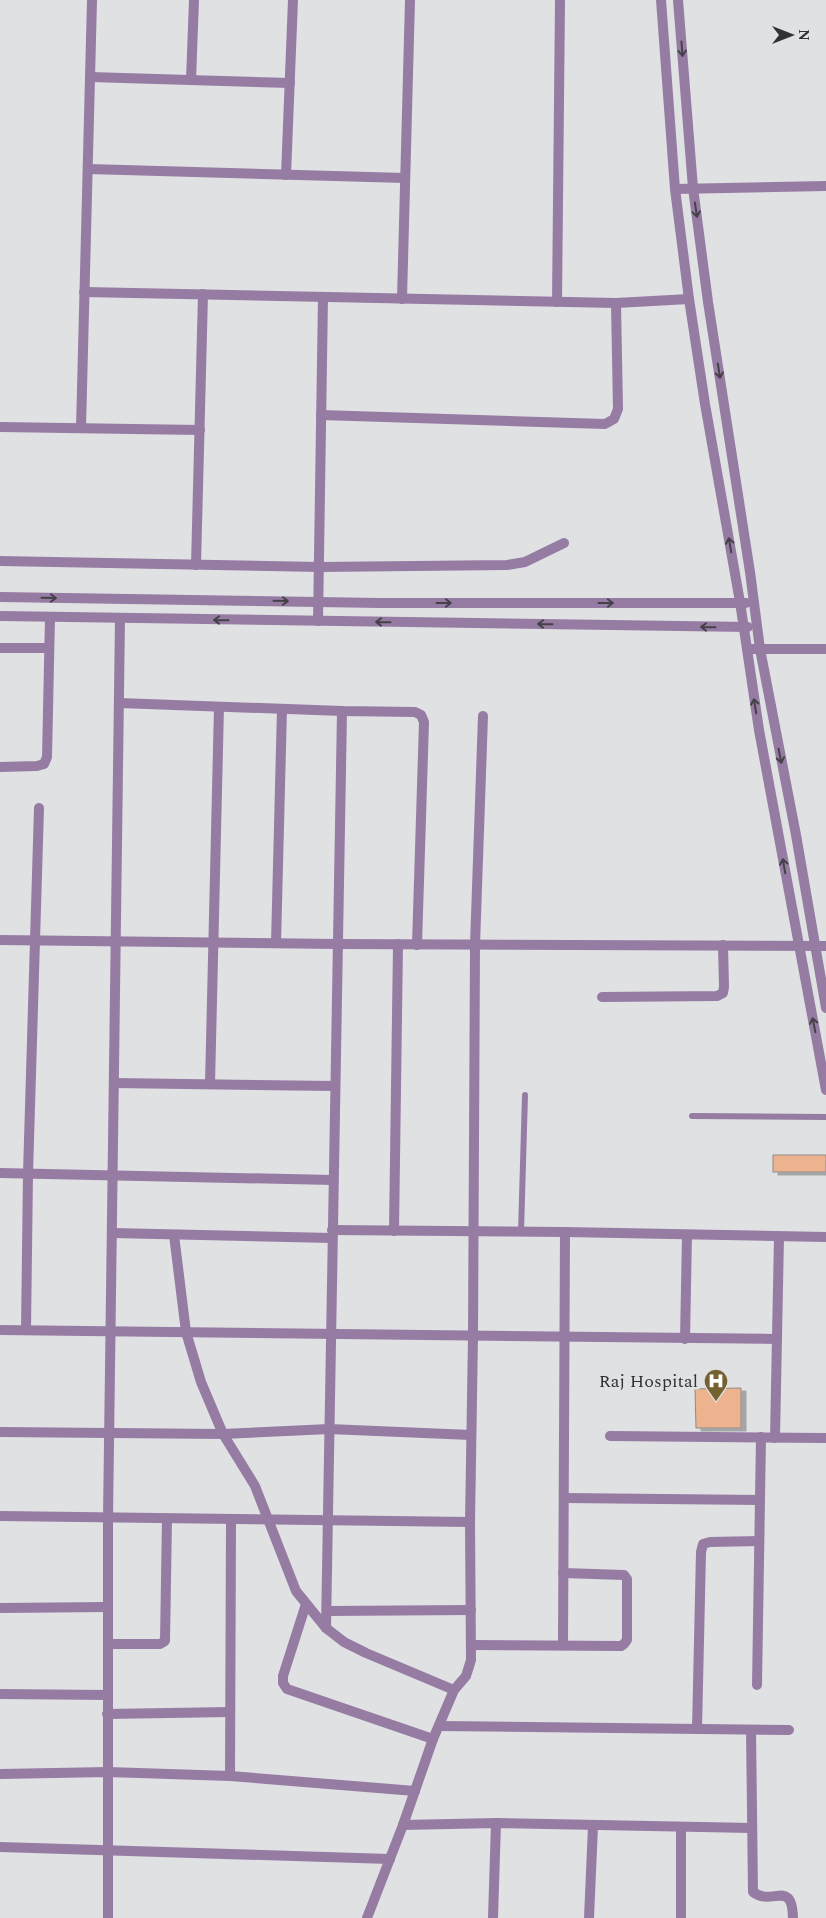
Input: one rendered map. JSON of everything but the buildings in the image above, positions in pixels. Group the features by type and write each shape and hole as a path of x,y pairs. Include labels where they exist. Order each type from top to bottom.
{"street":[{"path":"81,428 92,0"},
{"path":"191,80 194,0"},
{"path":"286,175 294,0"},
{"path":"402,299 410,0"},
{"path":"557,302 560,0"},
{"path":"661,0 674,189 689,299 705,404 740,602 759,730 826,1090"},
{"path":"678,0 693,188 710,312 760,649 796,835 826,1008"},
{"path":"90,77 290,83"},
{"path":"88,169 405,178"},
{"path":"674,189 826,186"},
{"path":"84,292 616,303 689,299"},
{"path":"196,565 203,294"},
{"path":"318,621 323,297"},
{"path":"321,415 605,424 614,419 618,409 616,303"},
{"path":"0,427 200,430"},
{"path":"0,561 319,568 507,565 524,562 564,543"},
{"path":"0,597 318,602 754,603"},
{"path":"0,616 757,627"},
{"path":"0,766 37,766 44,764 47,757 50,617"},
{"path":"108,1918 108,1518 120,618"},
{"path":"0,648 49,648"},
{"path":"747,649 826,649"},
{"path":"119,703 342,712 415,712 422,715 424,722 417,945"},
{"path":"210,1084 219,707"},
{"path":"276,943 282,709"},
{"path":"326,1628 342,712"},
{"path":"366,1918 403,1825 433,1739 454,1690 466,1676 471,1660 470,1522 475,945 483,716"},
{"path":"26,1330 28,1173 39,808"},
{"path":"0,940 417,945 826,946"},
{"path":"394,1231 398,944"},
{"path":"602,997 717,996 723,993 724,987 723,945"},
{"path":"114,1083 335,1086"},
{"path":"0,1173 333,1180"},
{"path":"112,1233 174,1235 332,1234 394,1231 826,1237"},
{"path":"563,1645 565,1232"},
{"path":"174,1235 186,1332 201,1382 223,1434 255,1486 296,1591 326,1628 344,1642 454,1690"},
{"path":"685,1339 687,1235"},
{"path":"775,1438 779,1237"},
{"path":"0,1330 777,1339"},
{"path":"0,1432 223,1434 329,1429 471,1434"},
{"path":"610,1436 826,1438"},
{"path":"757,1685 761,1437"},
{"path":"564,1498 760,1500"},
{"path":"0,1516 470,1522"},
{"path":"108,1644 160,1644 164,1641 167,1519"},
{"path":"230,1776 231,1519"},
{"path":"697,1729 700,1552 703,1544 710,1542 759,1541"},
{"path":"471,1645 621,1646 624,1644 627,1640 627,1579 624,1574 563,1573"},
{"path":"306,1604 283,1676 283,1683 287,1689 433,1739"},
{"path":"0,1608 108,1607"},
{"path":"327,1611 471,1610"},
{"path":"0,1694 108,1695"},
{"path":"107,1714 230,1712"},
{"path":"440,1726 789,1730"},
{"path":"751,1730 753,1892 760,1896 786,1897 791,1899 793,1918"},
{"path":"0,1774 108,1772 230,1776 415,1791"},
{"path":"403,1825 496,1823 752,1828"},
{"path":"493,1918 496,1823"},
{"path":"588,1918 593,1826"},
{"path":"681,1827 681,1918"},
{"path":"0,1847 390,1859"}],"lane":[{"path":"521,1232 525,1095"},
{"path":"692,1116 826,1117"}],"place":[{"name":"Raj Hospital","path":"716,1402"}]}
